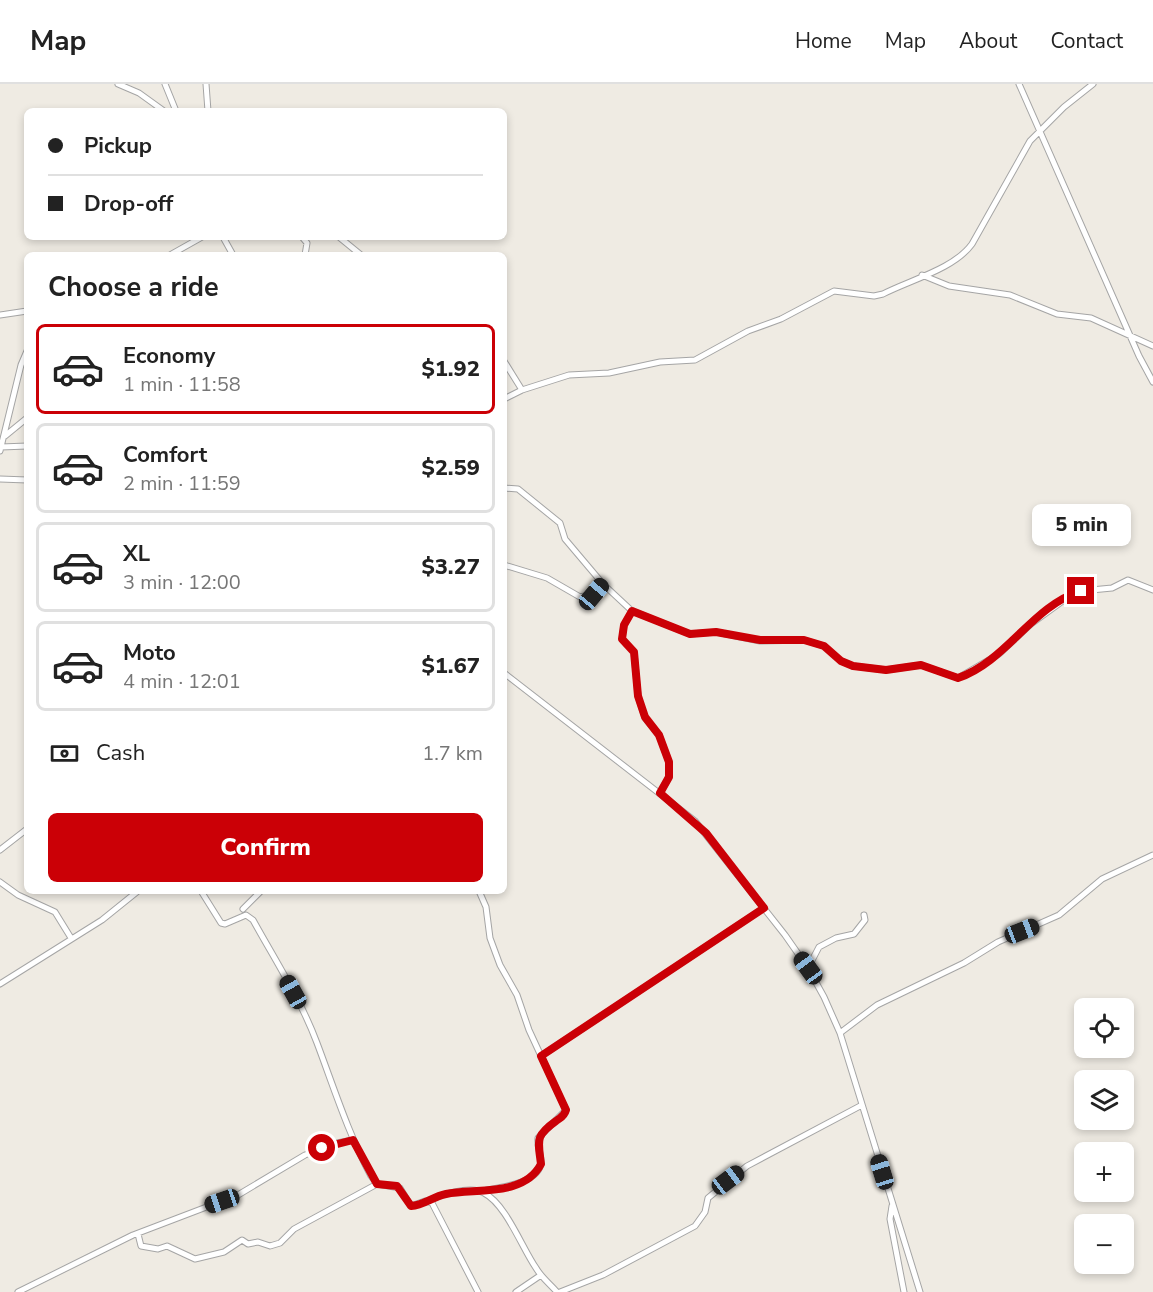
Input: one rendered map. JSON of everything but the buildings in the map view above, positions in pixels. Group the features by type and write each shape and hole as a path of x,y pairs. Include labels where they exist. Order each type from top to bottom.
{"street":[{"path":"118,84 138,93 160,108"},
{"path":"165,84 175,108"},
{"path":"206,84 208,108"},
{"path":"1018,84 1133,337 1139,356 1153,382"},
{"path":"507,398 522,390 569,375 609,373 660,362 696,360 748,331 781,319 827,293 846,291 874,296 946,266 966,252 1000,199 1030,141 1064,106 1093,84"},
{"path":"175,252 197,240"},
{"path":"343,240 357,252"},
{"path":"922,275 949,286 1010,295 1057,314 1090,318 1153,346"},
{"path":"0,315 24,311"},
{"path":"24,358 1,449 24,446"},
{"path":"507,364 514,372 522,390"},
{"path":"4,436 24,420"},
{"path":"0,479 24,480"},
{"path":"507,488 518,489 560,523 565,539 603,584 632,611 690,634 716,632 760,640 804,640 824,646 841,661 853,666 886,670 921,665 958,678 999,654 1031,624 1076,593 1112,588 1128,580 1153,590"},
{"path":"507,566 547,578 580,597 594,594 603,584"},
{"path":"632,611 624,625 622,639 634,652 638,696 645,717 659,735 669,762 669,777 660,793"},
{"path":"507,675 660,793 706,833 808,968 840,1033 920,1292"},
{"path":"0,850 24,831"},
{"path":"840,1033 877,1005 964,963 998,942 1059,915 1102,879 1153,855"},
{"path":"0,882 18,895 55,912 71,938"},
{"path":"0,984 102,920 134,894"},
{"path":"203,894 221,922 225,924 246,915 253,920 293,992 318,1044 353,1140 377,1184"},
{"path":"243,909 258,894"},
{"path":"138,1234 141,1246 158,1249 167,1246 192,1259 224,1252 242,1240 248,1244 258,1242 273,1245 294,1229 377,1184 397,1186 411,1206 446,1194 505,1188 530,1177 541,1164 538,1138 542,1132 564,1115 566,1110 541,1056 517,995 493,948 486,907 480,894"},
{"path":"541,1056 764,908"},
{"path":"808,968 819,947 855,933 865,920 864,915"},
{"path":"481,1191 502,1211 541,1275 559,1292 603,1275 695,1226 705,1212 708,1198 747,1166 862,1105"},
{"path":"18,1292 51,1273 138,1234 238,1195 322,1148 353,1140"},
{"path":"425,1202 432,1203 478,1292"},
{"path":"893,1205 890,1219 904,1292"},
{"path":"516,1292 541,1275"}],"route":[{"path":"322,1148 353,1140 377,1184 397,1186 411,1206 446,1194 505,1188 525,1181 541,1164 537,1146 538,1138 542,1132 564,1115 566,1110 541,1056 764,908 706,833 695,821 660,793 669,777 669,762 664,754 659,735 645,717 635,679 634,652 626,645 621,634 632,611 690,634 716,632 777,642 804,640 824,646 841,661 853,666 886,670 921,665 958,678 965,676 999,654 1044,614 1071,595 1081,591"}]}
